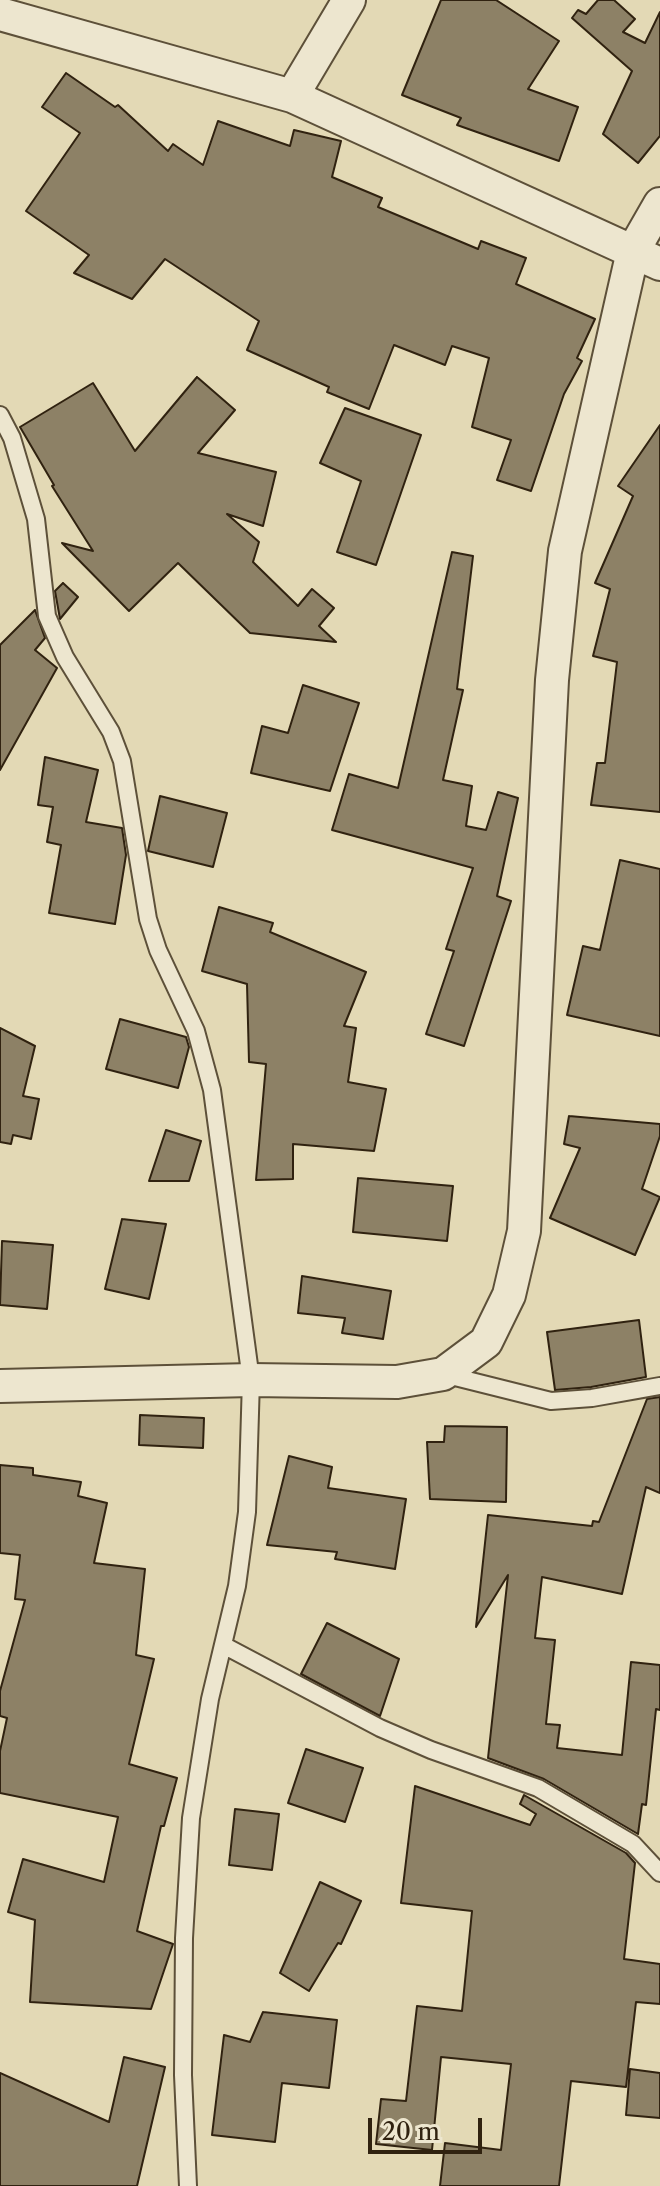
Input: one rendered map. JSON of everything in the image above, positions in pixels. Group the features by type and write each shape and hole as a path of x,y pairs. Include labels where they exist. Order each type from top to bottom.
{"street":[{"path":"292,96 349,0"},
{"path":"0,14 292,96 646,258"},
{"path":"0,1386 251,1380 397,1382 443,1374 486,1342 509,1295 524,1231 552,680 565,551 660,204"}],"lane":[{"path":"0,415 12,438 36,519 47,616 65,657 111,732 122,761 148,919 158,950 196,1031 212,1090 251,1380 247,1512 237,1586 210,1699 191,1818 184,1938 183,2075 188,2186"},
{"path":"443,1374 551,1401 592,1398 660,1386"},
{"path":"223,1645 380,1728 431,1750 538,1788 633,1844 660,1873"}],"building":[{"path":"441,0 496,0 559,41 528,89 578,107 559,161 457,125 461,118 402,95"},
{"path":"598,0 614,0 635,19 623,32 645,43 660,12 660,136 638,163 603,134 632,71 572,18 578,10 586,14"},
{"path":"66,73 115,107 118,105 168,151 173,144 203,165 218,121 290,146 294,130 341,141 332,177 382,198 378,207 478,249 481,241 526,258 516,284 595,319 577,358 582,361 564,394 531,491 497,480 511,440 472,427 489,358 452,346 445,365 394,345 369,409 327,392 329,387 247,350 259,321 165,259 132,299 74,273 89,255 26,211 80,133 42,107"},
{"path":"197,377 235,410 198,453 276,472 263,526 227,514 259,542 253,562 298,606 312,589 334,608 319,626 336,642 250,633 178,563 129,611 62,543 93,551 20,427 93,383 135,451"},
{"path":"345,408 421,435 376,565 337,552 361,481 320,463"},
{"path":"660,425 660,812 591,805 597,763 605,763 617,662 593,656 610,589 595,583 633,496 618,486"},
{"path":"452,552 473,556 457,689 463,690 443,780 472,786 466,826 486,830 498,792 518,798 497,896 511,901 464,1046 426,1034 454,951 446,949 473,868 332,830 349,774 398,788"},
{"path":"63,583 78,597 60,619 55,591"},
{"path":"35,610 45,638 35,650 57,668 0,770 0,645"},
{"path":"303,685 359,703 330,791 251,773 262,726 288,733"},
{"path":"45,757 98,770 86,822 122,828 126,855 115,924 49,913 61,845 47,842 53,807 38,805"},
{"path":"160,796 227,813 213,867 148,851"},
{"path":"620,860 660,869 660,1036 567,1015 583,946 600,950"},
{"path":"219,907 273,923 270,932 366,972 344,1026 356,1028 348,1082 386,1089 374,1151 293,1144 293,1179 256,1180 266,1064 249,1062 247,984 202,971"},
{"path":"120,1019 186,1037 189,1047 178,1088 106,1069"},
{"path":"0,1028 35,1046 23,1096 39,1099 31,1139 13,1135 11,1144 0,1142"},
{"path":"569,1116 660,1124 660,1136 642,1189 660,1197 635,1255 550,1218 580,1148 564,1144"},
{"path":"166,1130 201,1141 189,1181 149,1181"},
{"path":"358,1178 453,1186 447,1241 353,1232"},
{"path":"122,1219 166,1224 149,1299 105,1289"},
{"path":"2,1241 53,1245 47,1309 0,1305"},
{"path":"302,1276 391,1291 383,1339 342,1333 345,1318 298,1313"},
{"path":"639,1320 646,1377 555,1390 547,1332"},
{"path":"660,1397 660,1493 646,1487 622,1594 542,1577 535,1638 555,1640 546,1724 560,1725 557,1748 622,1755 631,1662 660,1665 660,1710 656,1709 646,1805 642,1804 638,1834 544,1779 488,1758 508,1575 476,1627 488,1515 592,1526 593,1521 599,1522 647,1399"},
{"path":"140,1415 204,1418 203,1448 139,1445"},
{"path":"445,1426 507,1427 506,1502 430,1499 427,1442 444,1442"},
{"path":"289,1456 332,1467 328,1488 406,1499 395,1569 335,1559 337,1552 267,1545"},
{"path":"0,1465 33,1468 33,1475 81,1482 78,1496 107,1503 94,1563 145,1569 136,1655 154,1659 129,1764 177,1778 164,1826 161,1826 137,1931 173,1944 151,2009 30,2002 35,1920 8,1912 23,1859 104,1882 118,1817 0,1793 0,1751 7,1718 0,1716 0,1691 25,1600 15,1599 20,1555 0,1553"},
{"path":"327,1623 399,1659 380,1716 301,1674"},
{"path":"306,1749 363,1768 345,1822 288,1803"},
{"path":"415,1786 530,1825 536,1814 520,1804 524,1795 626,1853 635,1863 624,1959 660,1964 660,2004 636,2002 626,2087 571,2081 559,2186 440,2186 445,2143 501,2150 511,2064 441,2057 432,2150 376,2144 381,2099 406,2101 417,2006 462,2011 472,1911 401,1903"},
{"path":"235,1809 279,1814 272,1870 229,1865"},
{"path":"320,1882 361,1901 341,1944 338,1943 309,1991 280,1973"},
{"path":"263,2012 337,2020 329,2088 282,2083 275,2142 212,2135 224,2035 250,2042"},
{"path":"124,2057 165,2067 137,2186 0,2186 0,2073 109,2122"},
{"path":"630,2069 660,2073 660,2118 626,2115"}]}
